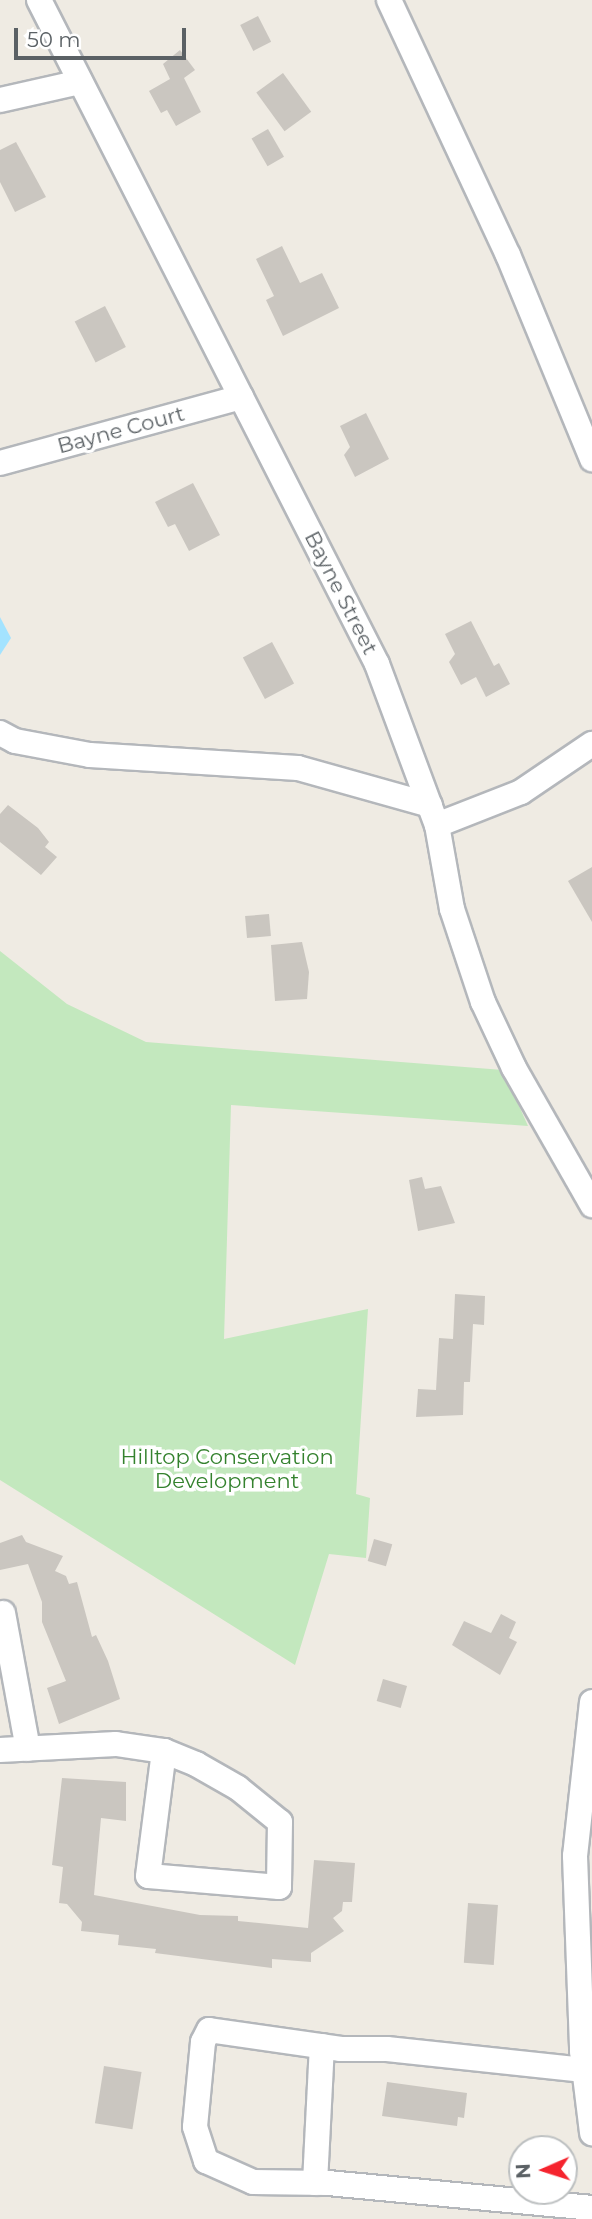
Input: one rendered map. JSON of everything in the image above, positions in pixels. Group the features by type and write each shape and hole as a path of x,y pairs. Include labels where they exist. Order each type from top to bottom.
{"street":[{"name":"Bayne Street","path":"39,0 377,664 433,815 453,909 482,1002 513,1068 592,1205"},
{"path":"389,0 508,255 592,459"},
{"path":"0,100 80,82"},
{"name":"Bayne Court","path":"0,463 241,397"},
{"path":"0,733 15,741 90,755 298,768 433,815 521,792 592,744"},
{"path":"3,1613 28,1749"},
{"path":"592,1702 575,1856 585,1968 584,2070 592,2133"},
{"path":"0,1750 116,1744 164,1751 238,1788 280,1822 279,1887 148,1876 164,1751"},
{"path":"584,2070 322,2046 209,2030 194,2106 198,2145 206,2161 253,2182 315,2183 592,2208"},
{"path":"315,2183 322,2046"}],"green space":[{"name":"Hilltop Conservation Development","path":"0,951 67,1004 146,1042 503,1070 528,1126 231,1105 224,1339 368,1309 356,1494 370,1498 366,1558 329,1554 295,1665 0,1480"}],"water":[{"path":"0,617 11,638 0,655"}],"building":[{"path":"258,16 271,42 253,51 240,25"},
{"path":"180,50 195,70 184,78 201,112 176,126 167,110 161,113 149,91 170,79 163,64"},
{"path":"283,73 311,112 285,131 256,92"},
{"path":"268,129 284,157 268,166 252,138"},
{"path":"16,142 46,197 15,212 0,182 0,150"},
{"path":"282,246 300,283 322,273 339,308 283,336 266,300 274,296 256,259"},
{"path":"105,306 126,347 96,362 75,321"},
{"path":"366,413 389,459 355,477 344,455 350,447 340,426"},
{"path":"193,483 220,535 189,551 175,524 168,527 155,502"},
{"path":"471,621 494,666 499,663 510,684 486,697 476,677 461,685 449,662 455,654 445,634"},
{"path":"272,642 294,683 265,699 243,657"},
{"path":"8,805 38,828 49,842 45,847 57,857 41,875 0,842 0,814"},
{"path":"592,867 592,922 568,881"},
{"path":"269,914 271,936 247,938 245,916"},
{"path":"302,942 309,972 307,999 275,1001 271,945"},
{"path":"422,1177 425,1189 441,1186 455,1223 418,1231 409,1180"},
{"path":"455,1294 485,1296 484,1325 473,1324 470,1382 464,1382 463,1415 416,1417 418,1389 436,1390 439,1338 453,1339"},
{"path":"22,1535 26,1542 63,1556 55,1571 66,1576 69,1584 77,1582 92,1637 96,1635 108,1661 120,1699 59,1724 47,1688 66,1681 42,1622 42,1602 28,1564 0,1570 0,1543"},
{"path":"374,1539 392,1544 386,1566 368,1561"},
{"path":"501,1614 516,1622 509,1638 517,1642 500,1675 452,1645 464,1621 491,1633"},
{"path":"383,1679 407,1686 401,1708 377,1701"},
{"path":"62,1778 126,1782 126,1821 101,1818 94,1895 200,1915 238,1916 238,1921 308,1928 314,1860 355,1863 352,1902 343,1902 342,1911 333,1918 344,1931 311,1953 311,1962 272,1959 272,1968 155,1953 156,1949 118,1945 119,1935 81,1931 82,1922 67,1904 59,1903 63,1867 52,1865"},
{"path":"468,1903 498,1905 494,1965 464,1963"},
{"path":"104,2066 142,2072 132,2129 95,2123"},
{"path":"387,2082 467,2093 464,2118 458,2117 457,2126 382,2116"}]}
